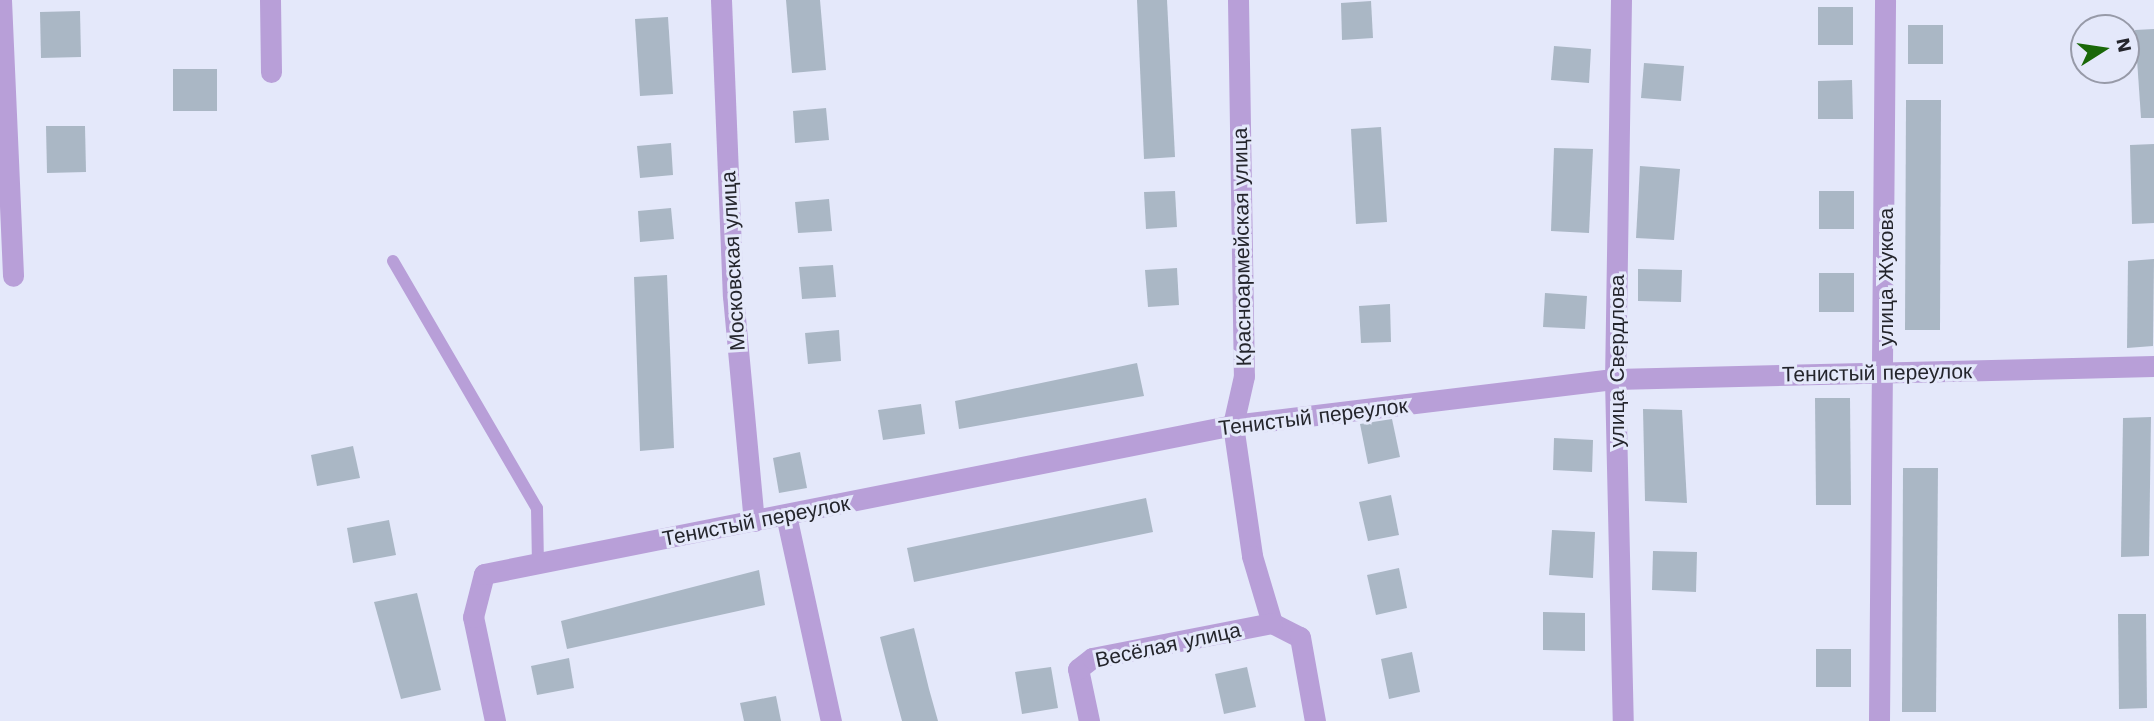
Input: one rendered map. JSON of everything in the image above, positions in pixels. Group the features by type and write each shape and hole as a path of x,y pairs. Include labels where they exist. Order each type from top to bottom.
{"street":[{"path":"1,0 13,276"},
{"path":"270,0 271,72"},
{"name":"Московская улица","path":"721,0 733,296 754,521"},
{"name":"Красноармейская улица","path":"1238,0 1244,376 1233,425 1252,556 1272,623"},
{"name":"улица Свердлова","path":"1621,0 1615,379 1623,721"},
{"name":"улица Жукова","path":"1879,721 1886,372 1885,0"},
{"name":"Тенистый переулок","path":"495,721 473,617 484,574 1233,425 1615,379 2154,366"},
{"path":"786,515 831,721"},
{"path":"1272,623 1300,637 1315,721"},
{"name":"Весёлая улица","path":"1089,721 1078,669 1093,658 1272,623"}],"lane":[{"path":"393,261 537,508 538,565"}],"building":[{"path":"786,0 820,0 826,70 792,73"},
{"path":"1137,0 1167,0 1175,157 1144,159"},
{"path":"1371,1 1373,38 1342,40 1341,3"},
{"path":"1818,7 1853,7 1853,45 1818,45"},
{"path":"80,11 81,57 41,58 40,12"},
{"path":"668,17 673,94 640,96 635,19"},
{"path":"1908,25 1943,25 1943,64 1908,64"},
{"path":"2154,29 2154,118 2141,118 2140,30"},
{"path":"1554,46 1591,49 1589,83 1551,80"},
{"path":"1644,63 1684,66 1681,101 1641,98"},
{"path":"173,69 217,69 217,111 173,111"},
{"path":"1852,80 1853,119 1818,119 1818,81"},
{"path":"1906,100 1941,100 1940,330 1905,330"},
{"path":"826,108 829,140 795,143 793,111"},
{"path":"46,126 85,126 86,172 47,173"},
{"path":"1381,127 1387,222 1356,224 1351,129"},
{"path":"671,143 673,175 640,178 637,146"},
{"path":"2154,144 2154,223 2132,224 2130,145"},
{"path":"1554,148 1593,149 1589,233 1551,231"},
{"path":"1640,166 1680,169 1674,240 1636,238"},
{"path":"1175,191 1177,227 1146,229 1144,192"},
{"path":"1819,191 1854,191 1854,229 1819,229"},
{"path":"829,199 832,231 798,233 795,202"},
{"path":"671,208 674,239 640,242 638,211"},
{"path":"2154,259 2153,346 2127,348 2128,261"},
{"path":"833,265 836,297 802,299 799,267"},
{"path":"1177,268 1179,305 1148,307 1145,270"},
{"path":"1638,269 1682,270 1681,302 1638,301"},
{"path":"1819,273 1854,273 1854,312 1819,312"},
{"path":"667,275 674,448 640,451 634,277"},
{"path":"1545,293 1587,296 1585,329 1543,327"},
{"path":"1390,304 1391,342 1361,343 1359,306"},
{"path":"839,330 841,361 808,364 805,333"},
{"path":"1137,363 1144,396 959,429 955,401"},
{"path":"1815,398 1850,398 1851,505 1816,505"},
{"path":"921,404 925,434 883,440 878,410"},
{"path":"1643,409 1682,410 1687,503 1645,501"},
{"path":"2151,417 2149,556 2121,557 2123,418"},
{"path":"1392,419 1400,457 1368,464 1360,424"},
{"path":"1554,438 1593,440 1592,472 1553,470"},
{"path":"353,446 360,478 317,486 311,455"},
{"path":"800,452 807,488 779,493 773,458"},
{"path":"1903,468 1938,468 1936,712 1902,712"},
{"path":"1391,495 1399,535 1368,541 1359,502"},
{"path":"1146,498 1153,532 914,582 907,548"},
{"path":"389,520 396,555 353,563 347,528"},
{"path":"1552,530 1595,532 1593,578 1549,575"},
{"path":"1653,551 1697,552 1696,592 1652,590"},
{"path":"1399,568 1407,608 1376,615 1367,575"},
{"path":"759,570 765,605 567,649 561,621"},
{"path":"417,593 441,690 401,699 374,602"},
{"path":"1543,612 1585,613 1585,651 1543,650"},
{"path":"2118,614 2146,614 2147,708 2119,709"},
{"path":"914,628 938,721 902,721 888,669 880,637"},
{"path":"1816,649 1851,649 1851,687 1816,687"},
{"path":"1412,652 1420,692 1389,699 1381,659"},
{"path":"569,658 574,688 537,695 531,666"},
{"path":"1051,667 1058,708 1022,714 1015,672"},
{"path":"1247,667 1256,707 1224,714 1215,674"},
{"path":"776,696 781,721 744,721 740,703"}]}
